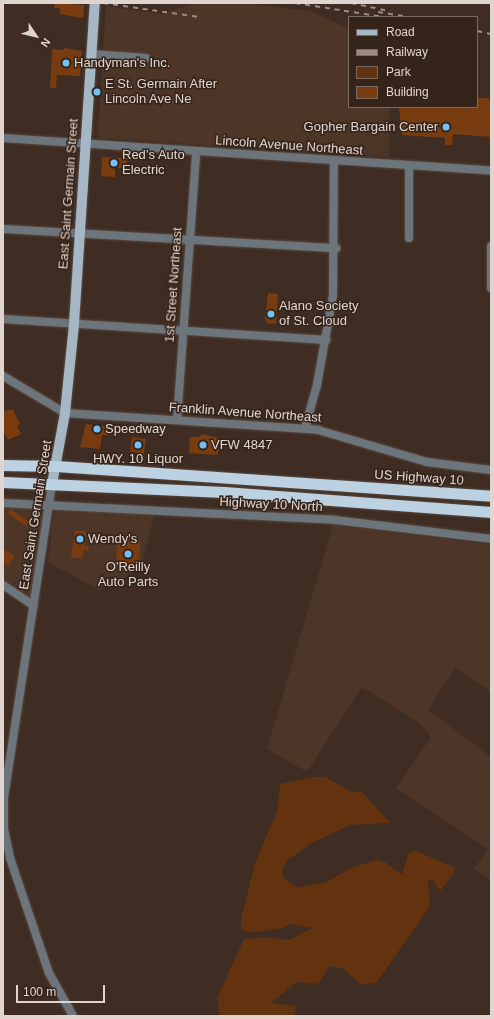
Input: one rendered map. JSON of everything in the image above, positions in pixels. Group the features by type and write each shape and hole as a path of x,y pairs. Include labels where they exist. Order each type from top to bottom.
{"highway":[{"path":"3,465 56,466"},
{"name":"US Highway 10","path":"56,466 491,496"},
{"path":"3,482 116,487 491,512"},
{"path":"406,506 491,517"}],"main road":[{"name":"East Saint Germain Street","path":"52,484 65,414 74,324 95,3"}],"street":[{"path":"92,54 146,58"},
{"name":"Lincoln Avenue Northeast","path":"3,138 196,152 491,170"},
{"name":"1st Street Northeast","path":"177,420 182,331 196,152"},
{"path":"305,428 326,340 336,248 334,161"},
{"path":"409,165 409,238"},
{"path":"3,229 80,233 189,242 336,248"},
{"path":"491,246 491,288"},
{"path":"3,319 326,340"},
{"path":"3,376 65,414"},
{"name":"Franklin Avenue Northeast","path":"65,414 305,428 345,436 427,462 491,470"},
{"name":"East Saint Germain Street","path":"52,484 3,798 4,829 10,858 49,973 72,1016"},
{"name":"Highway 10 North","path":"3,503 335,520 491,539"},
{"path":"3,585 34,606"}],"shaded area":[{"path":"195,3 243,3 309,11 346,27 348,28 348,108 389,108 389,157 101,138 98,132 106,6 162,14"},
{"path":"3,506 44,509 31,599 3,580"},
{"path":"54,510 154,515 142,563 125,578 110,580 99,590 48,562"},
{"path":"333,525 491,545 491,692 455,668 428,710 491,757 491,880 474,869 488,849 396,788 431,737 419,723 362,687 307,772 267,749"}],"green space":[{"path":"314,777 325,777 352,792 362,792 390,823 350,825 310,844 288,860 282,869 283,878 297,887 325,883 351,868 377,860 385,862 402,875 408,855 414,850 455,868 453,874 440,891 432,879 428,882 430,906 377,982 362,985 342,968 330,966 318,984 296,982 271,1003 297,1006 293,1016 220,1016 217,998 244,939 264,937 289,940 313,928 290,924 283,928 248,933 241,929 241,919 255,863 277,811 280,784"}],"building":[{"path":"55,3 84,5 83,18 60,14 60,8 54,8"},
{"name":"Handyman's Inc.","path":"64,48 82,51 80,76 57,75 56,88 50,88 52,49 64,50"},
{"name":"Gopher Bargain Center","path":"478,98 488,98 491,103 491,137 453,134 452,145 445,145 445,138 402,135 399,108 478,108"},
{"name":"Red’s Auto Electric","path":"102,157 127,158 126,168 115,168 115,177 101,176"},
{"name":"Alano Society of St. Cloud","path":"268,293 278,294 276,324 267,323 265,319"},
{"path":"13,410 20,424 17,426 21,434 8,440 3,430 3,412"},
{"path":"86,424 110,427 109,435 102,435 100,449 80,447"},
{"name":"VFW 4847","path":"202,434 219,438 218,455 189,453 190,437 199,437"},
{"name":"HWY. 10 Liquor","path":"132,437 146,439 144,454 130,452"},
{"path":"10,509 29,522 26,526 7,513"},
{"name":"Wendy's","path":"75,530 87,532 84,546 89,546 88,551 84,550 82,559 71,557"},
{"name":"O'Reilly Auto Parts","path":"117,541 140,542 139,566 116,565"},
{"path":"3,549 15,556 8,566 3,562"}],"railway":[{"path":"103,3 199,17"},
{"path":"295,3 378,16"},
{"path":"351,3 385,10"},
{"path":"378,12 404,16"},
{"path":"478,31 491,34"}],"place":[{"name":"Handyman's Inc.","path":"66,63"},
{"name":"E St. Germain After Lincoln Ave Ne","path":"97,92"},
{"name":"Gopher Bargain Center","path":"446,127"},
{"name":"Red’s Auto Electric","path":"114,163"},
{"name":"Alano Society of St. Cloud","path":"271,314"},
{"name":"Speedway","path":"97,429"},
{"name":"HWY. 10 Liquor","path":"138,445"},
{"name":"VFW 4847","path":"203,445"},
{"name":"Wendy's","path":"80,539"},
{"name":"O'Reilly Auto Parts","path":"128,554"}]}
